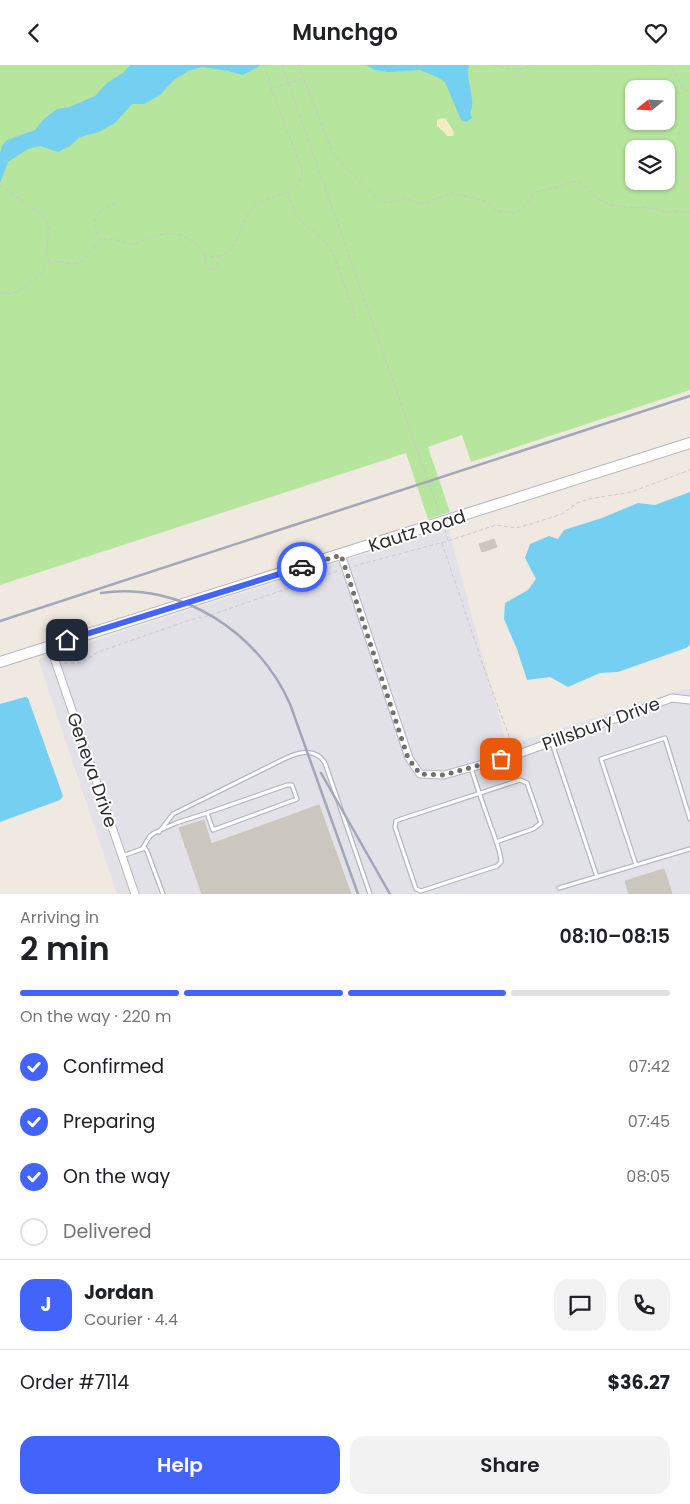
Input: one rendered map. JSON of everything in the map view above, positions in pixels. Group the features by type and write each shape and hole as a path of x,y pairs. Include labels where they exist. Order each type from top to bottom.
{"street":[{"name":"Kautz Road","path":"0,662 690,443"},
{"name":"Pillsbury Drive","path":"341,555 408,758 420,774 444,775 516,755 672,699 690,700"},
{"name":"Geneva Drive","path":"50,646 135,894"}],"lane":[{"path":"636,865 601,759 665,738 690,819"},
{"path":"552,742 597,877"},
{"path":"159,831 173,814 277,762 295,754 316,754 322,758 324,763 370,894"},
{"path":"471,767 479,793 501,857 501,863 497,866 421,891 416,889 395,827 396,821 479,793 523,781 527,783 540,823 533,829 496,842"},
{"path":"142,849 150,836 176,823 287,785 292,785 296,800 213,830 207,813"},
{"path":"122,856 144,848 148,851 163,894"},
{"path":"559,888 690,849"}],"path":[{"path":"204,253 214,256 220,255 236,244 248,213 254,206 262,201 278,197 301,180 303,175 271,88 265,65"},
{"path":"282,65 448,541"},
{"path":"298,65 332,151 338,161 377,198 385,203 403,198 426,203 451,193 485,201 498,211 513,213 524,207 536,193 562,186 572,181 582,184 606,203 629,208 644,207 666,212 684,211 690,213"},
{"path":"494,65 503,69 525,68 534,65"},
{"path":"645,65 659,65"},
{"path":"666,65 673,69 683,89 690,92"},
{"path":"271,88 304,79"},
{"path":"0,185 45,217 48,223 46,253 49,264"},
{"path":"287,191 295,212 302,222 324,240 332,251 354,311 354,319"},
{"path":"102,241 95,230 94,220 108,206 118,203"},
{"path":"0,293 13,293 21,289 49,264 54,262 78,263 85,259 102,241 112,239 134,244 154,236 174,232 195,243 204,253 207,268 212,270 218,264 220,255"},
{"path":"56,663 81,663 98,652 346,569 442,543 496,525 516,528 531,524 562,513 577,503 588,499 631,492 690,470"},
{"path":"442,543 486,674 516,755"}],"shaded area":[{"path":"448,527 507,746 683,689 690,689 690,894 117,894 38,659"}],"green space":[{"path":"0,65 690,65 690,390 471,462 462,435 428,447 450,512 428,519 406,453 0,585"}],"sand":[{"path":"446,119 454,132 453,136 447,136 437,126 437,120"}],"water":[{"path":"130,65 260,66 243,75 202,67 188,71 174,80 160,95 144,104 132,104 115,123 99,132 80,137 70,146 58,152 40,146 28,149 8,162 0,183 0,153 2,146 7,140 35,130 44,119 57,109 69,107 95,96 107,83 123,73"},
{"path":"366,65 469,65 468,77 472,118 466,122 461,120 445,82 437,77 420,70 388,72 375,70"},
{"path":"690,492 690,645 618,672 600,673 568,687 550,677 527,680 517,649 504,619 505,603 528,590 536,579 525,558 530,544 549,536 558,539 564,530 602,518 638,503 655,505"},
{"path":"25,697 28,698 63,796 60,800 0,822 0,704"}],"building":[{"path":"494,539 497,547 482,552 479,544"},
{"path":"319,805 351,894 202,894 179,828 204,820 211,844"},
{"path":"664,869 672,894 629,894 625,881"}],"railway":[{"path":"0,621 690,396"},
{"path":"101,593 131,591 160,595 188,604 214,617 238,635 259,655 276,678 290,704 358,894"},
{"path":"321,773 390,894"}],"way so far":[{"path":"302,567 341,555 408,758 420,774 444,775 501,759"}],"route":[{"path":"67,640 302,567"}]}
